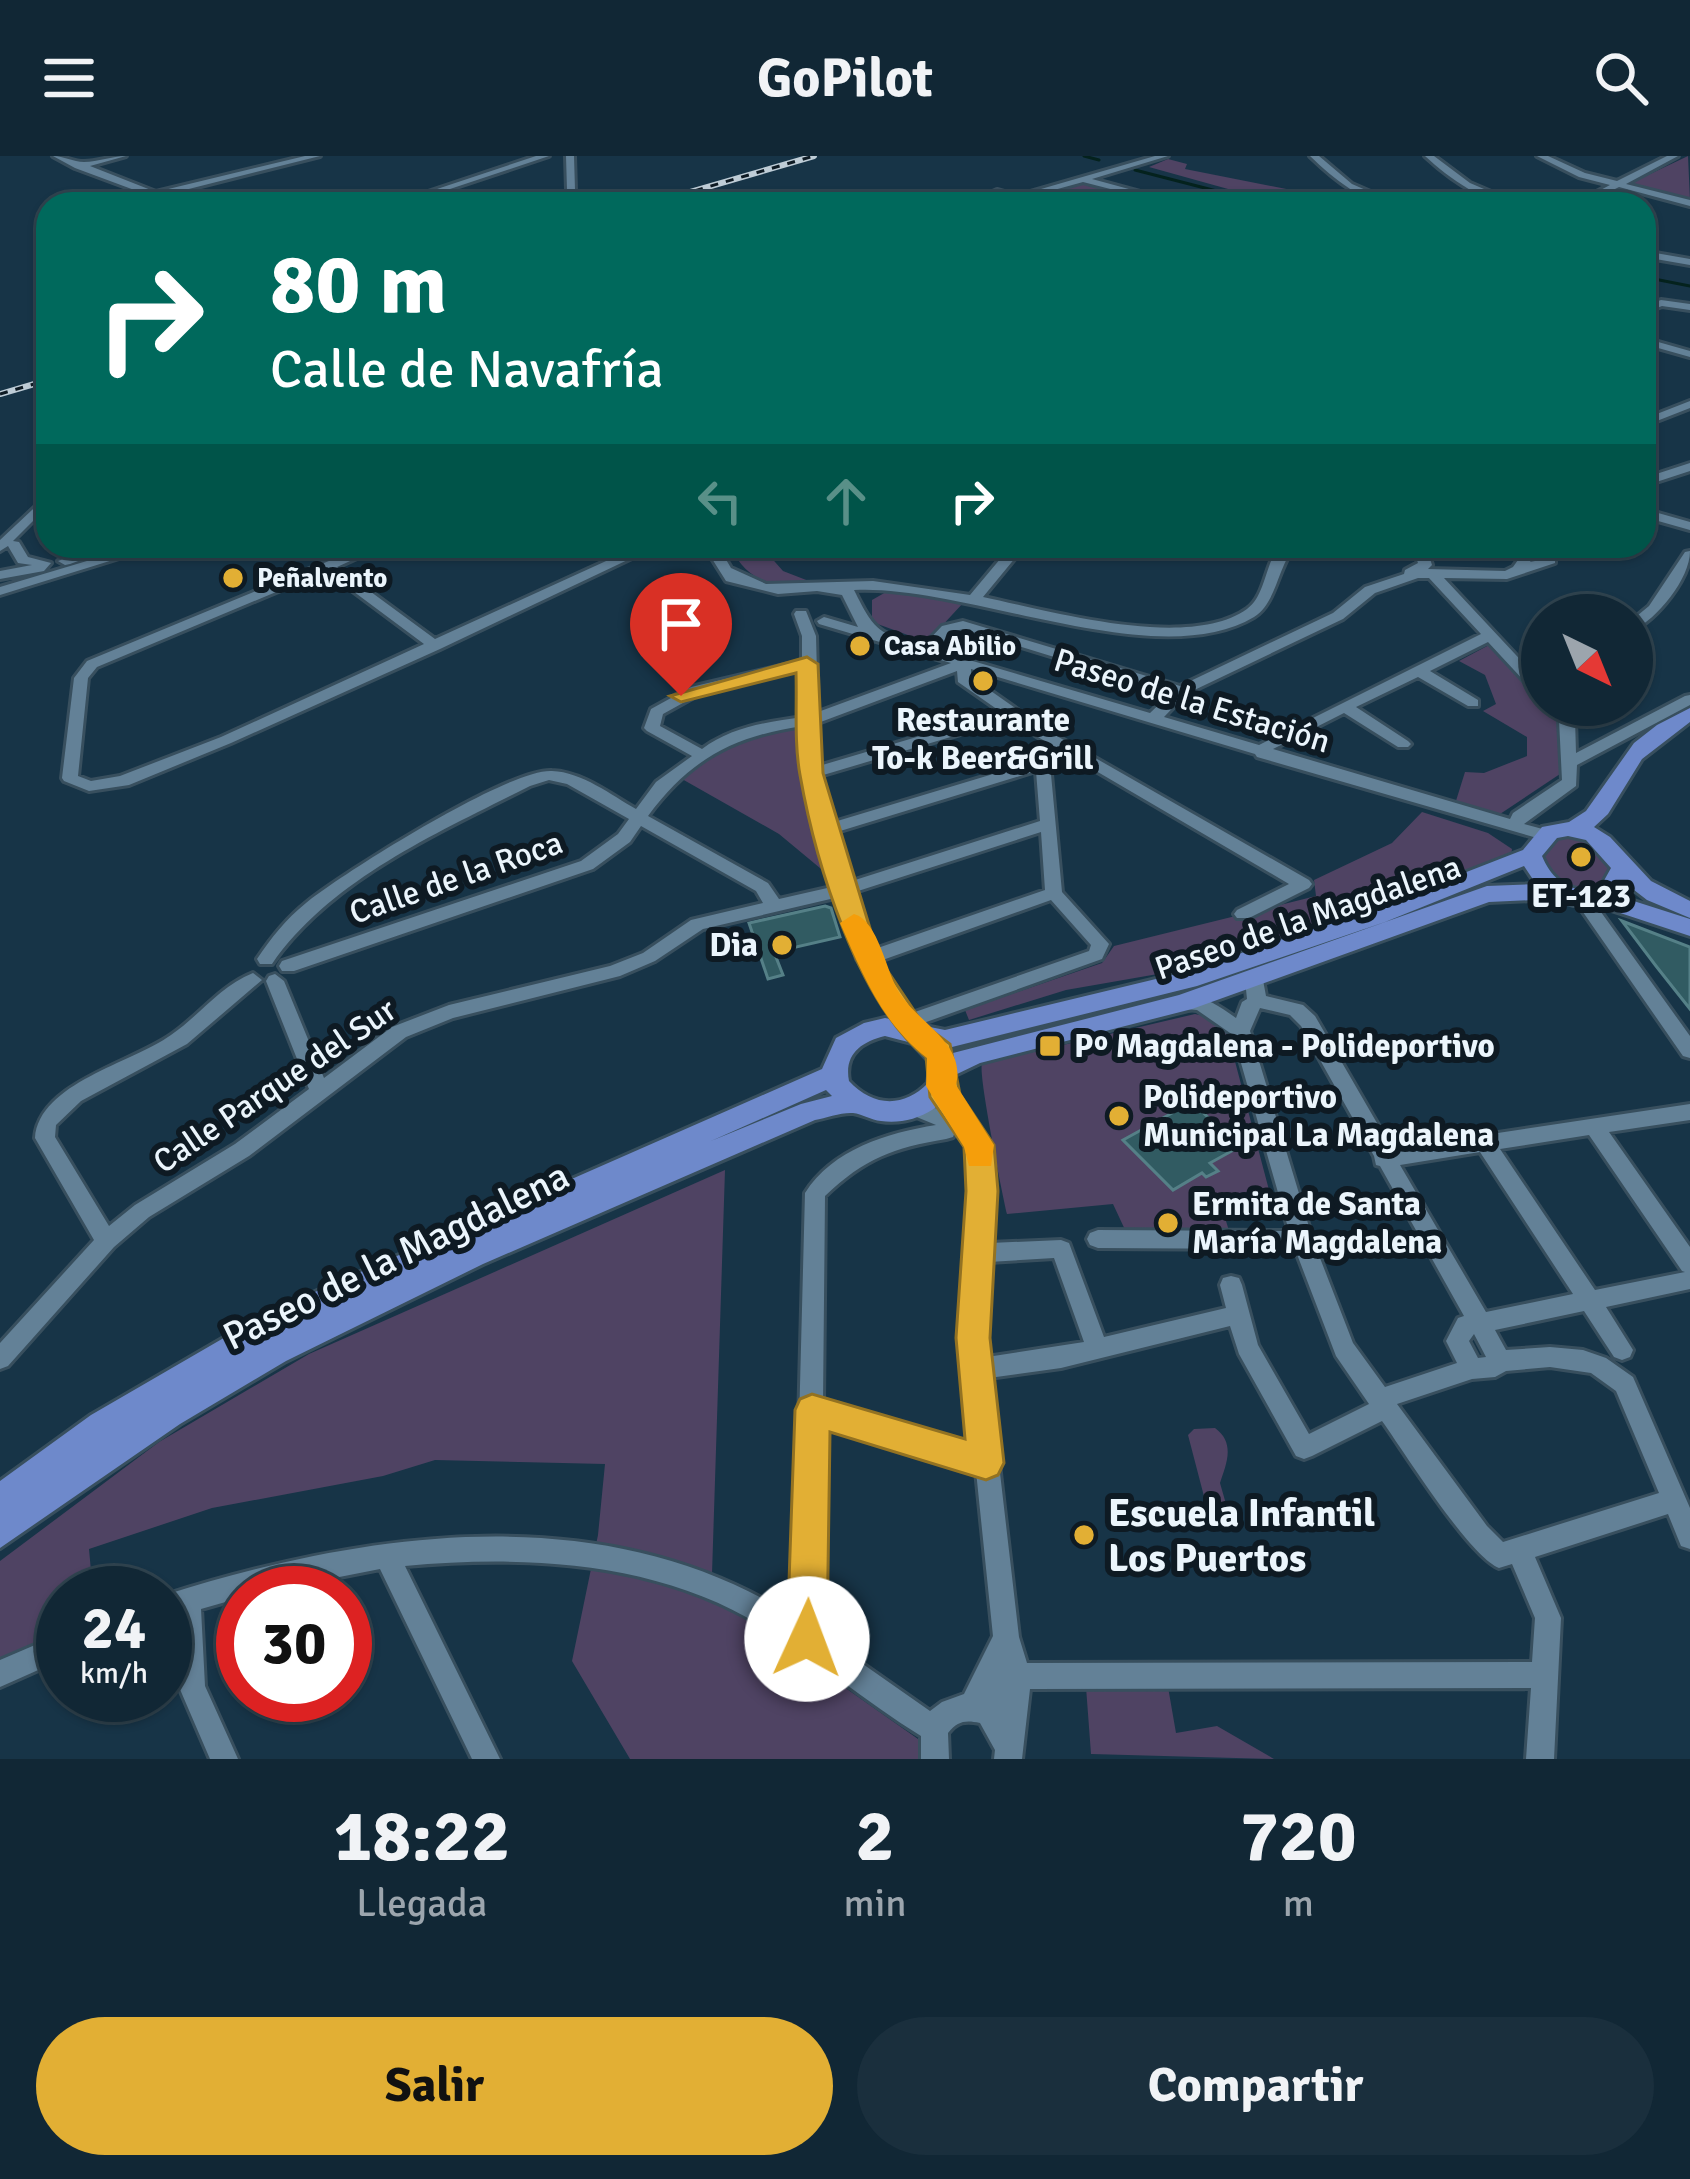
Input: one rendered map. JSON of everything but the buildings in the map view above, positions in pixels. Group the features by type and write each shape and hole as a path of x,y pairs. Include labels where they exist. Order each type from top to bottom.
{"main road":[{"path":"1690,714 1648,741 1628,763 1604,810 1605,842 1622,868 1656,895 1690,910"},
{"path":"1604,810 1536,847 1540,876 1580,896 1690,928"},
{"path":"1574,830 1605,842"},
{"name":"Paseo de la Magdalena","path":"914,1029 945,1039 1188,980 1396,909 1536,847"},
{"path":"1580,896 1618,882 1622,868"},
{"name":"Paseo de la Magdalena","path":"943,1078 973,1054 1192,1003 1253,996 1487,894 1580,896"},
{"path":"870,1029 914,1029 943,1078 914,1108 882,1112 853,1102 833,1075 841,1047 870,1029"},
{"name":"Paseo de la Magdalena","path":"0,1501 102,1425 276,1323 833,1075"},
{"name":"Paseo de la Magdalena","path":"0,1532 121,1444 273,1352 442,1270 788,1120 853,1102"}],"street":[{"path":"57,156 150,192"},
{"path":"78,166 122,156"},
{"path":"163,192 313,156"},
{"path":"422,192 532,156"},
{"path":"433,192 545,156"},
{"path":"571,156 573,192"},
{"path":"1004,192 1138,156"},
{"path":"1032,192 1164,156"},
{"path":"1315,156 1349,186 1364,192"},
{"path":"1429,156 1486,192"},
{"path":"1541,156 1648,192"},
{"path":"1601,192 1674,156"},
{"path":"1078,178 1133,192"},
{"path":"1656,194 1690,203"},
{"path":"1656,256 1690,262"},
{"path":"1656,297 1690,307"},
{"path":"1656,307 1675,303"},
{"path":"1656,344 1690,354"},
{"path":"1656,418 1690,404"},
{"path":"1656,479 1688,470"},
{"path":"0,560 36,513"},
{"path":"1656,516 1690,526"},
{"path":"7,546 36,523"},
{"path":"7,546 27,562 73,559"},
{"path":"1653,610 1690,555"},
{"path":"76,558 0,576 0,590 110,558"},
{"path":"349,558 92,664 81,678 70,778 89,786 123,781 624,558"},
{"path":"718,558 738,586 800,614"},
{"path":"976,597 1008,558"},
{"path":"724,570 762,591 896,586 1138,630 1198,631 1231,624 1259,607 1278,558"},
{"path":"1424,558 1430,571 1488,636 1521,663"},
{"path":"1518,570 1526,558"},
{"path":"1151,720 1181,691 1338,616 1370,590 1430,571 1518,570 1550,560"},
{"path":"329,567 435,646"},
{"path":"809,636 823,621 855,606 877,588 896,586"},
{"name":"Paseo de la Estación","path":"824,588 848,592 885,639"},
{"path":"805,592 795,602 809,636 811,773 866,959 885,995 914,1029"},
{"name":"Paseo de la Estación","path":"800,614 1213,739 1274,747 1344,779 1514,828 1536,847"},
{"path":"926,651 947,628 963,625 1181,691"},
{"path":"1274,747 1488,636"},
{"path":"965,663 963,679 1042,734 1303,884 1243,914"},
{"name":"Calle de la Roca","path":"106,1241 45,1138 46,1123 78,1093 180,1039 228,992 587,865 624,838 662,786 735,735 808,721 965,663"},
{"path":"701,755 652,728 656,712 696,690 807,664"},
{"path":"1419,671 1473,703"},
{"path":"1573,761 1690,699"},
{"path":"1346,707 1403,744"},
{"path":"811,773 1012,714"},
{"path":"1514,828 1519,817 1570,782 1569,726"},
{"path":"866,959 1054,893 1042,734"},
{"path":"827,829 1042,764"},
{"path":"320,1088 272,976 278,958 266,959 277,938 362,874 524,782 549,776 572,779 762,886 774,904"},
{"name":"Paseo de la Estación","path":"1481,820 1536,847"},
{"name":"Calle Parque del Sur","path":"0,1359 106,1241 142,1211 242,1150 399,1032 432,1018 614,971 649,957 698,924 843,890 1048,824"},
{"name":"Paseo de la Magdalena","path":"914,1029 916,1019 1096,955 1100,944 1054,893"},
{"path":"1580,896 1690,1051"},
{"path":"870,1029 885,995"},
{"path":"1500,1361 1307,1021 1296,1010 1253,996 1241,1031 1302,1240 1344,1349 1478,1535 1509,1553 1547,1618 1540,1759"},
{"path":"1192,1003 1241,1031"},
{"path":"943,1078 955,1129"},
{"path":"914,1108 979,1145 975,1369 1006,1636 1018,1676 1007,1756"},
{"path":"1383,1159 1690,1112"},
{"path":"1593,1126 1690,1264"},
{"path":"807,1639 815,1193 852,1156 899,1138 955,1129"},
{"path":"1485,1143 1590,1300 1690,1537"},
{"path":"1098,1239 1302,1240"},
{"path":"977,1253 1061,1249 1096,1348"},
{"path":"1472,1369 1458,1346 1459,1331 1690,1280"},
{"path":"1231,1285 1236,1315 1264,1381 1304,1448 1377,1412 1388,1396 1472,1369 1486,1371 1500,1361 1549,1355 1618,1362"},
{"path":"975,1369 1096,1348 1236,1315"},
{"path":"812,1410 986,1463"},
{"path":"1509,1553 1675,1500"},
{"path":"192,1600 292,1573 388,1558 509,1549 598,1553 682,1575 743,1600 934,1729"},
{"path":"388,1558 486,1759"},
{"path":"974,1699 1006,1636"},
{"path":"0,1674 36,1658"},
{"path":"934,1759 934,1729 952,1710 1018,1676 1543,1675"},
{"path":"192,1687 224,1759"},
{"path":"974,1699 1004,1735 1007,1756"}],"shaded area":[{"path":"1688,156 1690,200 1629,184"},
{"path":"1168,159 1187,164 1185,169 1301,192 1239,192 1149,167"},
{"path":"1083,182 1122,192 1050,192"},
{"path":"772,558 783,571 814,583 764,581 737,559"},
{"path":"886,592 964,602 927,642 872,622 872,600"},
{"path":"1489,645 1521,679 1521,726 1558,726 1563,772 1494,818 1455,804 1465,772 1484,773 1527,756 1527,737 1483,711 1496,704 1485,675 1459,661"},
{"path":"796,729 805,797 832,878 779,834 682,779 749,736"},
{"path":"1422,812 1488,833 1512,849 1511,856 1221,963 1066,990 969,1020 965,1010 1102,963 1114,946 1316,896 1314,880 1392,843"},
{"path":"1561,837 1595,843 1609,860 1608,874 1599,884 1577,888 1548,872 1544,854"},
{"name":"Polideportivo Municipal La Magdalena","path":"1195,1014 1213,1018 1228,1035 1269,1190 1218,1195 1230,1234 1127,1234 1113,1204 1007,1214 982,1064"},
{"path":"725,1170 712,1574 726,1604 918,1739 922,1759 630,1759 572,1661 598,1535 605,1464 435,1460 383,1476 212,1508 89,1549 91,1566 36,1566 36,1646 0,1663 0,1561 159,1442 309,1354"},
{"path":"1215,1428 1227,1447 1220,1483 1230,1518 1227,1525 1212,1527 1188,1435 1194,1429"},
{"path":"1086,1687 1168,1687 1176,1733 1217,1726 1274,1759 1091,1754"}],"waterway":[{"path":"1084,156 1099,160"},
{"path":"1135,170 1220,192"},
{"path":"1656,279 1690,286"}],"railway":[{"path":"690,192 814,156"},
{"path":"0,394 36,384"}],"slow traffic":[{"path":"854,923 885,995 913,1032 940,1052 945,1097 979,1145 980,1158"}],"place":[{"name":"Peñalvento","path":"233,578"},
{"name":"Casa Abilio","path":"860,646"},
{"name":"Restaurante To-k Beer&Grill","path":"983,681"},
{"name":"ET-123","path":"1581,857"},
{"name":"Dia","path":"782,945"},
{"name":"Pº Magdalena - Polideportivo","path":"1050,1046"},
{"name":"Polideportivo Municipal La Magdalena","path":"1119,1116"},
{"name":"Ermita de Santa María Magdalena","path":"1168,1223"},
{"name":"Escuela Infantil Los Puertos","path":"1084,1535"}],"route":[{"path":"681,696 725,681 807,664 811,773 866,959 913,1032 940,1052 945,1097 979,1145 982,1191 973,1338 986,1463 812,1410 807,1639"}]}
